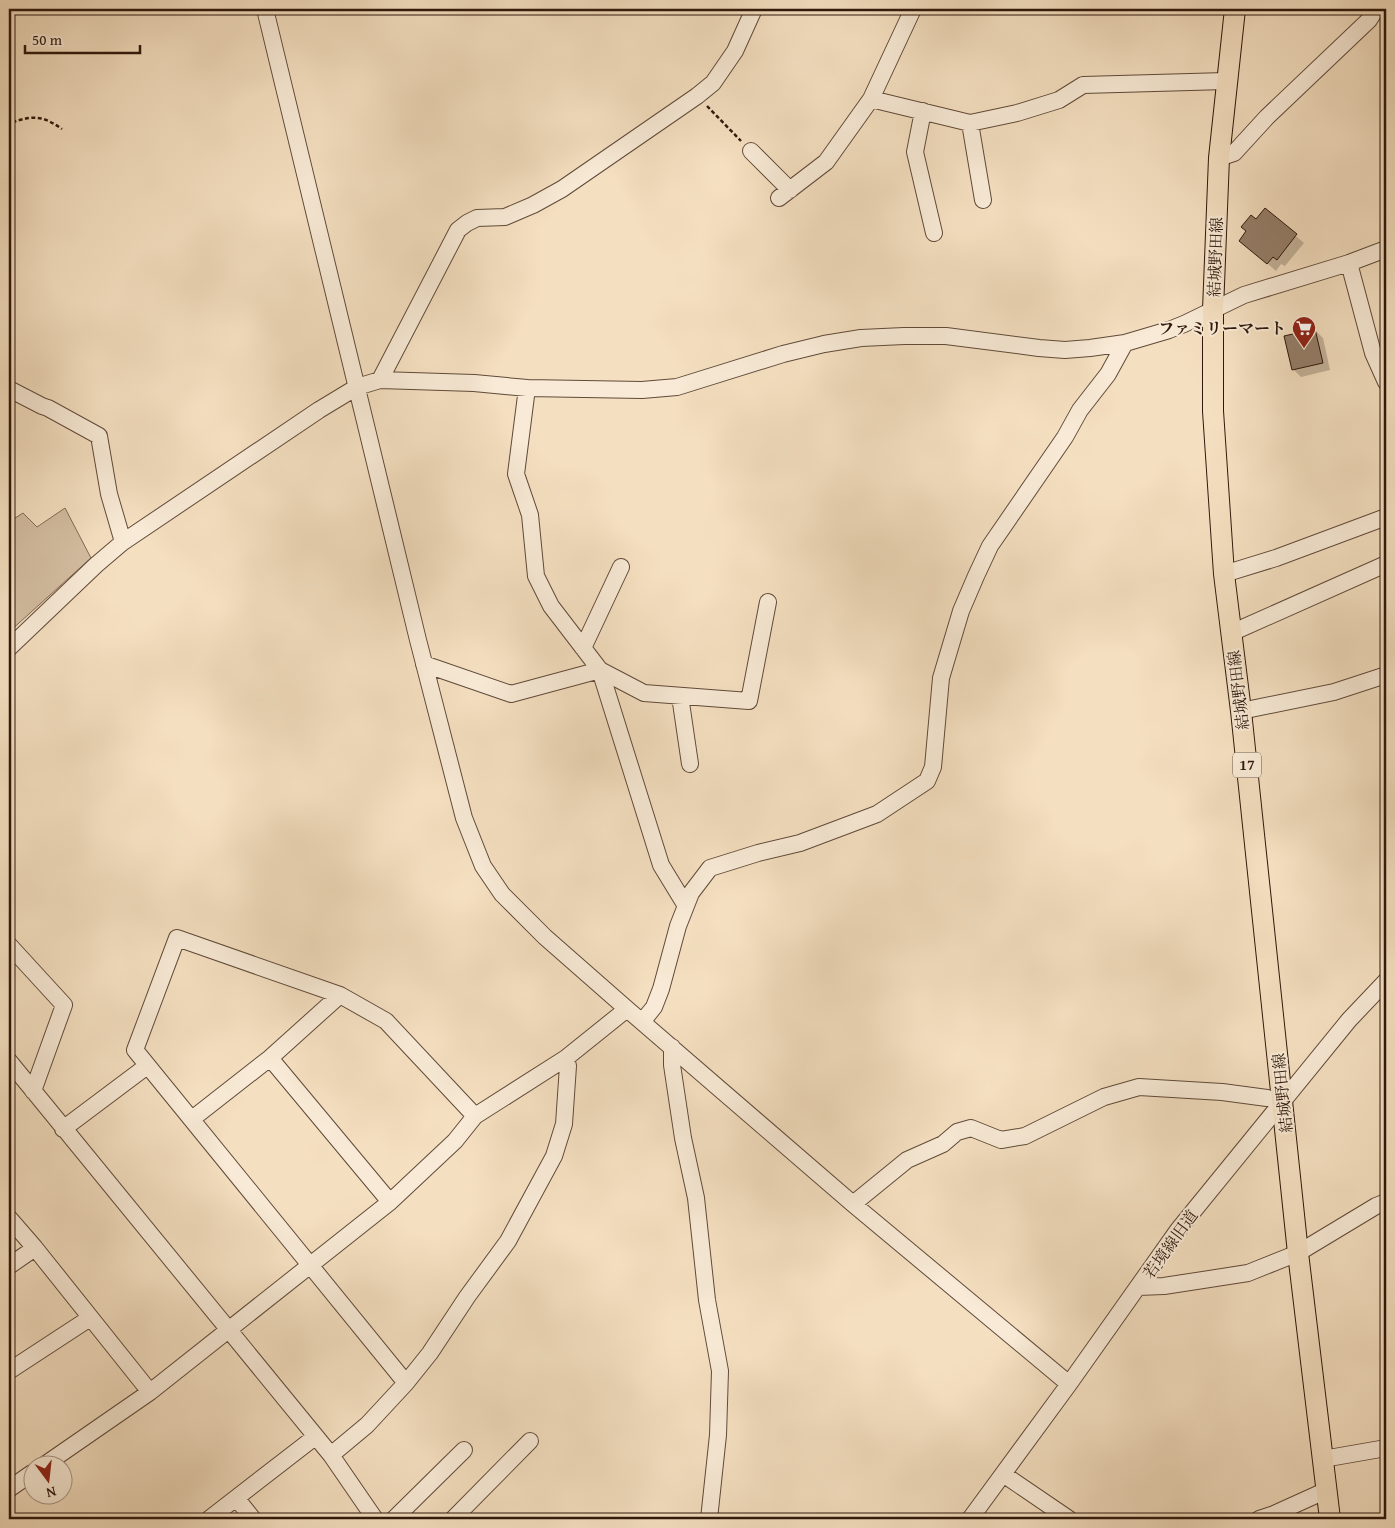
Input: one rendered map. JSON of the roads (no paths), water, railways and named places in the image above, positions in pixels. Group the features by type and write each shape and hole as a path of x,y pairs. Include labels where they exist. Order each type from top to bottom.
{"main road":[{"name":"結城野田線","path":"1236,9 1226,81 1219,158 1213,310 1213,411 1224,574 1241,710 1275,1099 1298,1254 1330,1519"}],"street":[{"path":"265,9 424,664 464,818 483,866 502,894 524,916 627,1009 853,1204 1069,1384"},
{"path":"380,380 458,230 478,218 505,217 533,205 562,189 697,96 713,84 735,51 754,9"},
{"path":"751,151 784,194 826,162 871,99 913,9"},
{"path":"1219,158 1234,154 1266,117 1370,20 1376,9"},
{"path":"871,99 970,123 1017,113 1059,100 1084,85 1226,81"},
{"path":"923,111 915,152 934,233"},
{"path":"970,123 982,200"},
{"path":"9,648 96,565 123,542 303,420 357,387 380,380 474,383 527,388 642,390 677,387 783,354 824,344 861,338 946,336 1065,350 1125,342 1184,324 1244,295 1349,263 1386,249"},
{"path":"1349,263 1373,354 1386,382"},
{"path":"642,1022 654,1007 661,989 678,926 691,893 710,868 758,853 800,843 877,814 927,781 933,767 941,678 961,611 976,576 990,546 1065,437 1080,410 1108,374 1125,342"},
{"path":"527,388 516,474 530,515 536,576 551,606 600,670 661,865 686,906"},
{"path":"9,389 99,436 109,494 123,542"},
{"path":"1224,574 1276,558 1386,517"},
{"path":"1231,633 1386,564"},
{"path":"584,648 621,567"},
{"path":"424,664 511,694 600,670 644,693 749,701 768,602"},
{"path":"1241,710 1334,692 1386,675"},
{"path":"680,696 690,764"},
{"path":"406,1383 135,1050 177,938 340,995 386,1021 475,1116"},
{"path":"9,945 64,1005 33,1091"},
{"name":"若境線旧道","path":"970,1519 1178,1230 1275,1099 1386,981"},
{"path":"192,1119 270,1058 340,995"},
{"path":"57,1456 150,1392 390,1202 455,1141 475,1116 566,1058 627,1009"},
{"path":"672,1047 672,1064 683,1138 696,1198 707,1300 720,1371 718,1434 709,1519"},
{"path":"270,1058 390,1202"},
{"path":"331,1455 367,1425 406,1383 508,1242 554,1156 564,1124 568,1066 566,1058"},
{"path":"9,1061 331,1455 375,1519"},
{"path":"63,1129 147,1066"},
{"path":"853,1204 907,1160 943,1144 957,1132 971,1128 1001,1140 1025,1136 1104,1097 1139,1087 1222,1092 1275,1099"},
{"path":"1138,1287 1164,1286 1248,1274 1298,1254 1376,1206 1386,1202"},
{"path":"9,1218 150,1392"},
{"path":"9,1266 35,1248"},
{"path":"9,1371 90,1318"},
{"path":"208,1519 315,1437"},
{"path":"453,1519 530,1441"},
{"path":"1323,1459 1386,1448"},
{"path":"394,1519 464,1450"},
{"path":"1003,1474 1069,1519"},
{"path":"9,1489 22,1480"},
{"path":"1259,1519 1326,1490"},
{"path":"237,1498 253,1519"}],"place":[{"name":"ファミリーマート","path":"1304,349"}]}
